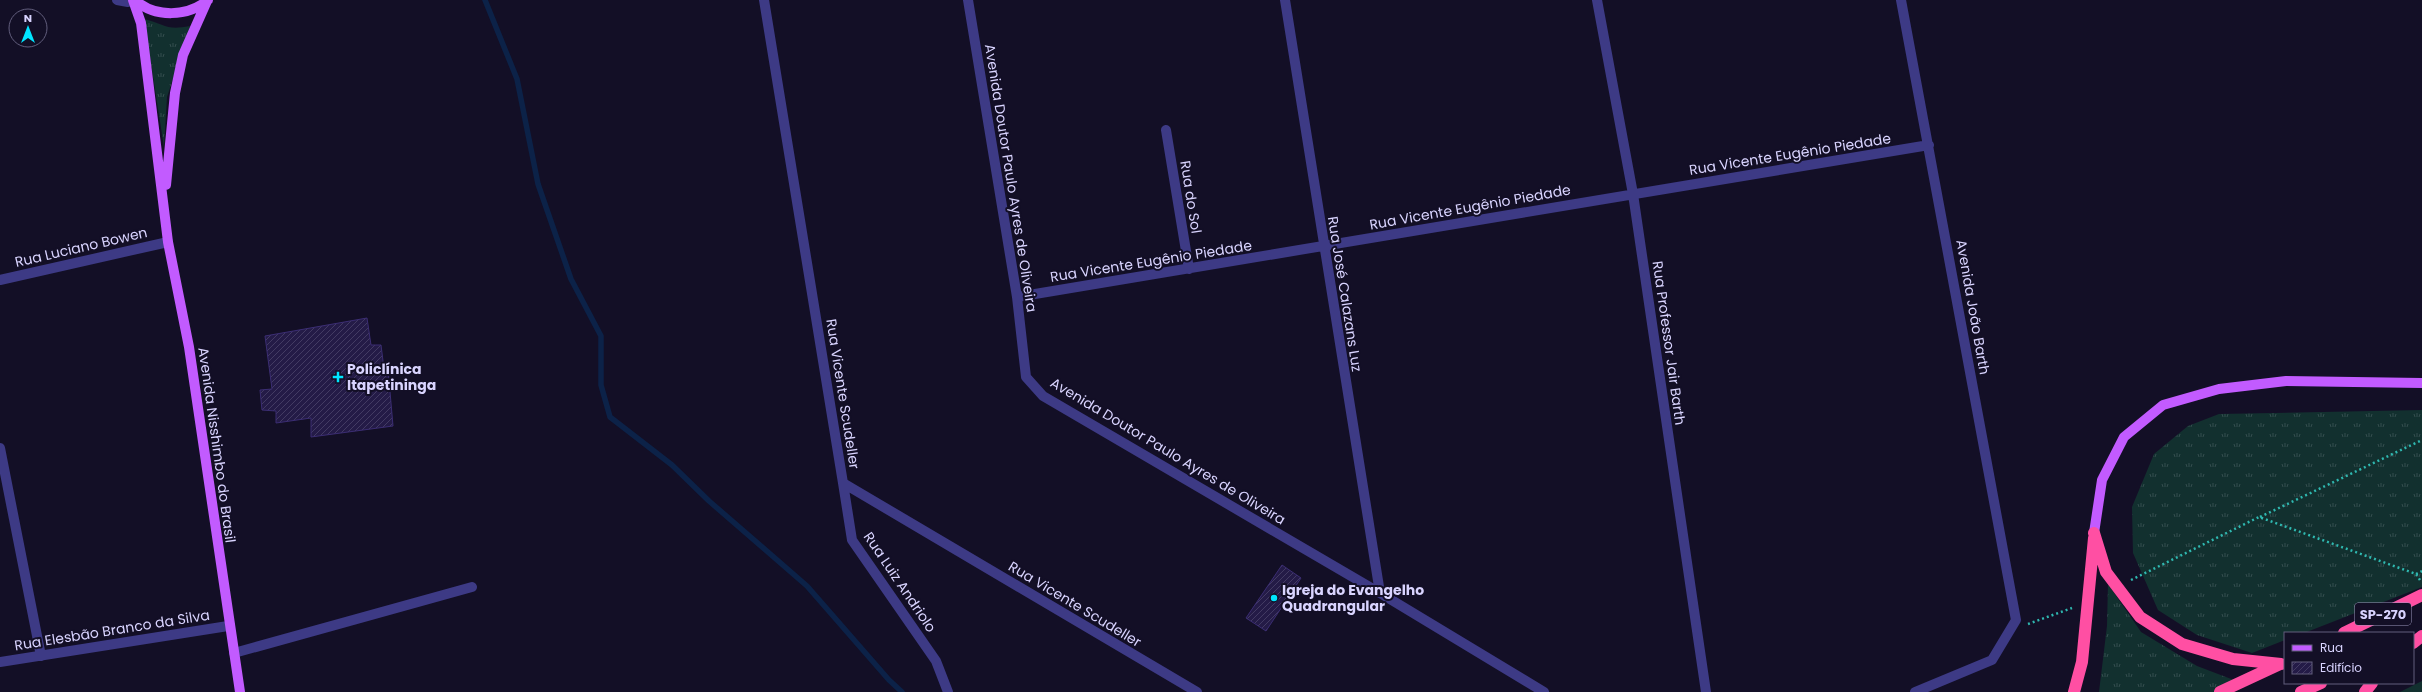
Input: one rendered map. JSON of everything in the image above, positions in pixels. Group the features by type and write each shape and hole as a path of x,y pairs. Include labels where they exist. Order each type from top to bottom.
{"highway":[{"path":"2094,533 2106,572 2140,617 2182,644 2233,659 2283,663"},
{"path":"2074,692 2082,662 2094,533"},
{"name":"SP-270","path":"2346,632 2422,595"},
{"path":"2220,692 2283,663"},
{"path":"2301,692 2319,684"},
{"path":"2365,692 2371,684"}],"main road":[{"name":"Avenida Nisshimbo do Brasil","path":"134,0 155,12 173,14 190,11 207,1"},
{"name":"Avenida Nisshimbo do Brasil","path":"134,0 141,23 168,242 190,347 228,626 240,692"},
{"name":"Avenida Nisshimbo do Brasil","path":"164,203 175,93 183,55 207,1"},
{"path":"2094,533 2102,480 2124,437 2163,406 2219,389 2286,381 2422,383"}],"street":[{"path":"117,0 128,2 128,0"},
{"name":"Rua Vicente Scudeller","path":"764,0 844,483 1197,692"},
{"name":"Avenida Doutor Paulo Ayres de Oliveira","path":"968,0 1017,298 1026,377 1043,396 1380,593 1544,692"},
{"name":"Rua José Calazans Luz","path":"1285,0 1323,246 1380,593"},
{"name":"Rua Professor Jair Barth","path":"1597,0 1633,194 1706,692"},
{"name":"Avenida João Barth","path":"1901,0 2016,620 2010,631"},
{"name":"Rua do Sol","path":"1166,130 1189,269"},
{"name":"Rua Vicente Eugênio Piedade","path":"1017,298 1929,145"},
{"name":"Rua Luciano Bowen","path":"0,280 168,242"},
{"path":"0,448 41,656"},
{"name":"Rua Luiz Andriolo","path":"844,483 852,540 936,661 948,692"},
{"path":"234,653 472,588"},
{"name":"Rua Elesbão Branco da Silva","path":"0,662 228,626"},
{"path":"1915,692 1992,660 2010,631"}],"path":[{"path":"2117,586 2422,440"},
{"path":"2259,517 2416,574 2422,582"},
{"path":"2416,574 2422,571"},
{"path":"2010,631 2088,602"}],"green space":[{"path":"144,19 176,28 190,26 167,97 164,147"},
{"path":"2422,410 2422,587 2307,632 2284,632 2284,640 2252,653 2197,635 2158,610 2133,553 2132,507 2154,454 2188,426 2219,414"},
{"path":"2108,584 2141,632 2197,666 2239,682 2218,692 2099,692 2107,626"},
{"path":"2422,681 2422,692 2400,692"}],"building":[{"name":"Policlínica Itapetininga","path":"367,318 371,345 381,345 384,369 388,369 393,426 311,437 311,418 276,423 276,411 262,410 260,390 272,389 265,336"},
{"name":"Igreja do Evangelho Quadrangular","path":"1282,565 1301,578 1266,631 1246,618"}],"waterway":[{"path":"485,0 517,79 538,184 571,279 601,336 601,385 610,417 672,465 709,501 807,586 889,680 902,692"}],"place":[{"name":"Policlínica Itapetininga","path":"338,377"},
{"name":"Igreja do Evangelho Quadrangular","path":"1274,598"}]}
